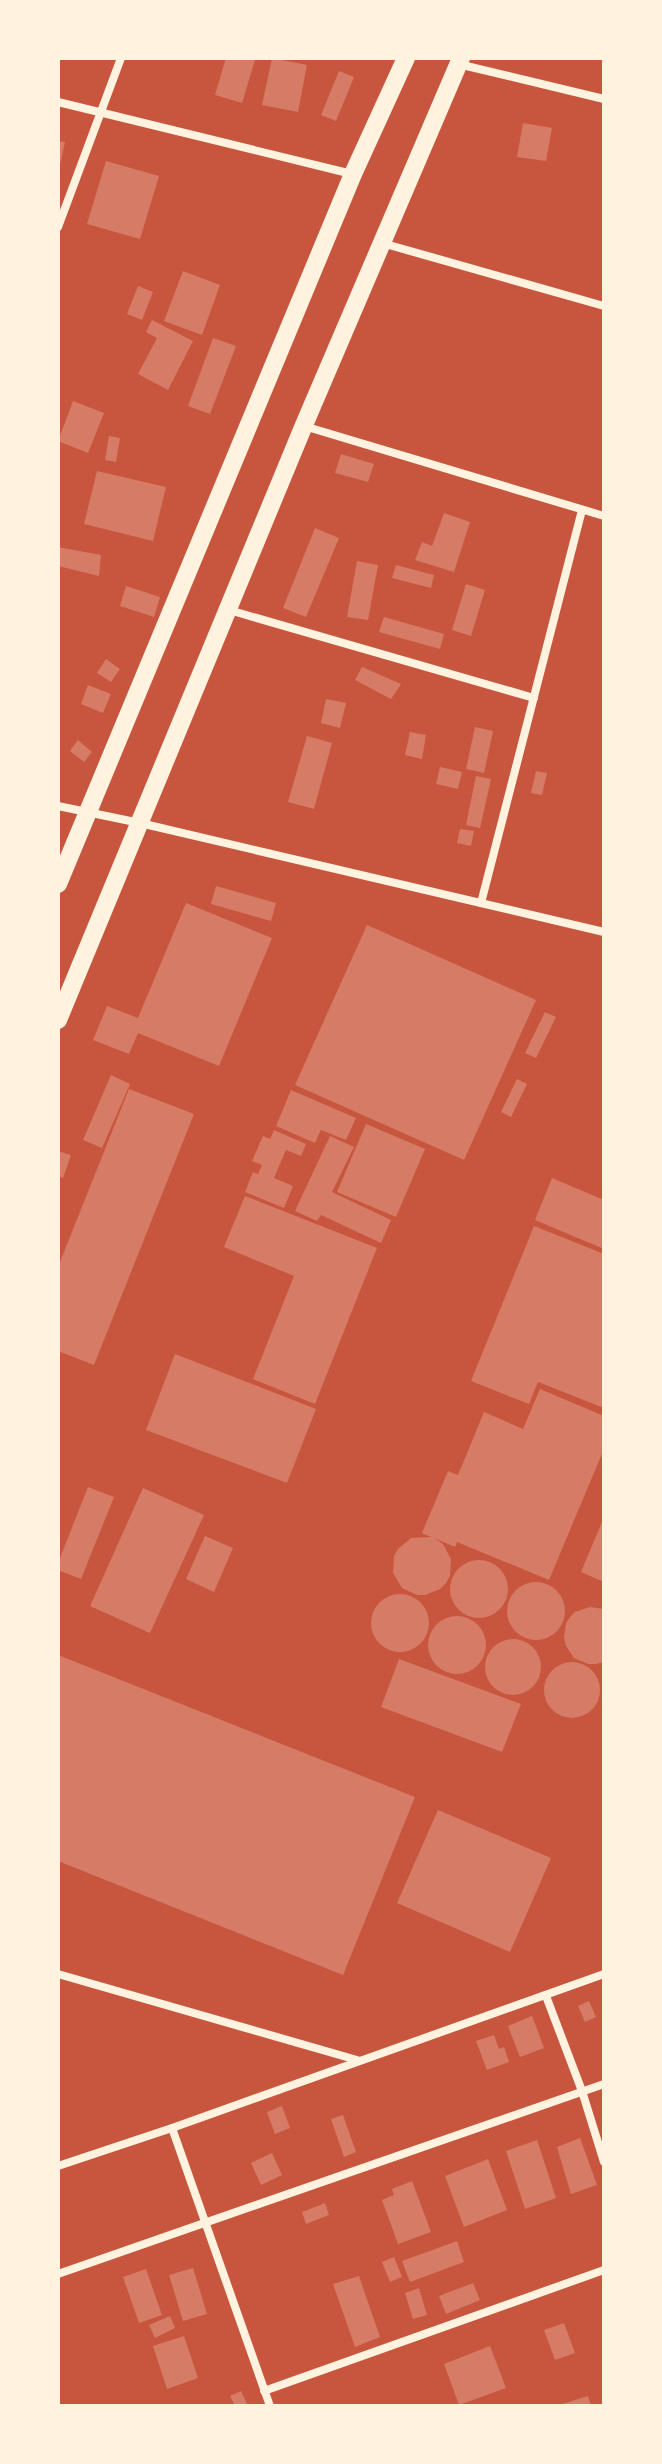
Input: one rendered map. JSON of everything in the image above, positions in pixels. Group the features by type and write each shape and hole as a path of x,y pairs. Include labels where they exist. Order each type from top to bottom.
{"main road":[{"path":"58,884 403,59"},
{"path":"58,1020 304,425 460,61"}],"street":[{"path":"58,227 121,58"},
{"path":"460,61 604,99"},
{"path":"58,102 353,174"},
{"path":"381,242 604,306"},
{"path":"304,425 604,516"},
{"path":"481,903 582,510"},
{"path":"228,610 534,698"},
{"path":"58,806 604,932"},
{"path":"58,1974 358,2060"},
{"path":"58,2166 604,1974"},
{"path":"546,1996 582,2091 604,2162"},
{"path":"58,2274 604,2084"},
{"path":"172,2128 270,2406"},
{"path":"264,2391 604,2270"}],"building":[{"path":"226,58 255,60 242,103 215,95"},
{"path":"272,58 307,65 298,112 262,105"},
{"path":"339,71 354,77 336,121 321,115"},
{"path":"523,123 552,128 546,161 517,157"},
{"path":"58,141 65,142 59,169 58,169"},
{"path":"106,161 159,176 140,239 87,224"},
{"path":"183,271 220,285 202,335 164,321"},
{"path":"138,286 153,292 142,320 127,314"},
{"path":"152,320 193,341 168,390 138,374 157,338 146,332"},
{"path":"213,338 236,346 210,414 188,406"},
{"path":"73,401 104,413 88,453 58,441"},
{"path":"109,436 120,438 116,462 105,460"},
{"path":"341,454 374,464 368,482 335,473"},
{"path":"97,471 166,487 153,541 84,524"},
{"path":"444,513 470,522 454,572 415,560 422,542 432,546"},
{"path":"315,528 339,538 306,617 283,608"},
{"path":"58,547 101,555 99,576 58,566"},
{"path":"357,561 378,565 368,620 347,617"},
{"path":"396,565 434,575 431,588 392,578"},
{"path":"466,584 485,590 471,636 452,630"},
{"path":"126,586 160,597 154,617 120,606"},
{"path":"384,617 444,634 440,649 379,632"},
{"path":"106,659 120,669 111,682 97,673"},
{"path":"362,667 401,684 391,699 355,680"},
{"path":"88,685 111,694 103,713 81,704"},
{"path":"326,699 346,703 340,728 321,723"},
{"path":"475,727 493,731 484,773 466,769"},
{"path":"410,732 426,735 422,759 405,755"},
{"path":"307,736 332,743 314,809 288,802"},
{"path":"78,740 92,752 84,762 70,751"},
{"path":"440,767 462,772 458,789 436,784"},
{"path":"536,771 547,773 542,795 531,793"},
{"path":"476,776 491,779 480,828 466,825"},
{"path":"460,829 474,831 471,846 457,843"},
{"path":"216,886 276,903 271,921 211,904"},
{"path":"186,903 272,938 219,1066 138,1033 129,1054 93,1040 107,1006 138,1018"},
{"path":"367,925 536,1000 464,1160 295,1085"},
{"path":"545,1012 556,1017 536,1058 525,1053"},
{"path":"111,1075 130,1084 102,1148 83,1140"},
{"path":"517,1079 527,1084 511,1117 501,1112"},
{"path":"129,1089 194,1114 94,1365 58,1351 58,1267"},
{"path":"291,1090 356,1118 346,1140 321,1130 315,1143 276,1126"},
{"path":"366,1124 425,1149 396,1217 337,1192"},
{"path":"274,1130 306,1144 301,1156 286,1150 274,1178 293,1186 284,1208 245,1192 253,1172 258,1174 262,1165 252,1161 263,1136 270,1139"},
{"path":"330,1136 354,1147 332,1192 391,1220 381,1243 321,1215 317,1221 295,1211"},
{"path":"58,1151 71,1155 63,1178 58,1176"},
{"path":"552,1178 604,1200 604,1249 535,1220"},
{"path":"245,1196 377,1248 315,1404 253,1379 294,1276 224,1247"},
{"path":"534,1226 604,1254 604,1408 538,1382 529,1404 471,1381"},
{"path":"175,1354 316,1409 287,1483 146,1430"},
{"path":"540,1389 604,1416 604,1449 549,1580 457,1542 455,1547 434,1538 443,1544 451,1559 450,1576 446,1583 425,1595 402,1588 393,1573 394,1556 411,1538 431,1537 422,1533 448,1471 458,1475 484,1412 523,1429"},
{"path":"88,1487 114,1497 81,1579 58,1570 58,1563"},
{"path":"143,1488 204,1515 150,1633 90,1606"},
{"path":"604,1517 604,1582 581,1572"},
{"path":"205,1536 233,1548 214,1592 186,1579"},
{"path":"479,1560 499,1569 508,1589 499,1609 479,1618 459,1609 450,1589 459,1569"},
{"path":"536,1582 547,1584 556,1591 563,1600 563,1622 556,1631 547,1638 536,1640 525,1638 516,1631 509,1622 507,1611 509,1600 516,1591 525,1584"},
{"path":"400,1594 411,1596 420,1603 427,1612 427,1634 420,1643 411,1650 400,1652 389,1650 380,1643 373,1634 371,1623 373,1612 380,1603 389,1596"},
{"path":"590,1607 604,1609 604,1662 596,1664 574,1658 564,1638 570,1617"},
{"path":"457,1616 477,1625 486,1645 477,1665 457,1674 437,1665 428,1645 437,1625"},
{"path":"513,1639 533,1647 541,1667 533,1687 513,1695 493,1687 485,1667 493,1647"},
{"path":"58,1655 415,1797 343,1975 58,1861"},
{"path":"399,1659 521,1704 502,1752 381,1707"},
{"path":"572,1662 592,1670 600,1690 592,1710 572,1718 552,1710 544,1690 552,1670"},
{"path":"438,1810 551,1858 510,1952 397,1903"},
{"path":"589,2001 596,2017 585,2022 578,2006"},
{"path":"532,2016 544,2048 520,2057 508,2026"},
{"path":"494,2035 499,2049 504,2047 509,2062 487,2070 476,2041"},
{"path":"282,2106 290,2128 275,2134 267,2112"},
{"path":"343,2115 356,2152 344,2157 331,2119"},
{"path":"580,2138 597,2185 571,2194 557,2147"},
{"path":"537,2140 556,2198 525,2209 506,2151"},
{"path":"272,2153 282,2175 261,2185 251,2163"},
{"path":"488,2159 507,2210 464,2227 445,2176"},
{"path":"412,2181 431,2232 398,2244 382,2200 394,2195 392,2189"},
{"path":"325,2203 329,2215 306,2224 302,2212"},
{"path":"457,2241 464,2262 410,2282 402,2261"},
{"path":"394,2257 402,2277 390,2282 382,2262"},
{"path":"193,2268 207,2314 183,2321 169,2275"},
{"path":"146,2269 162,2315 139,2323 123,2277"},
{"path":"359,2276 380,2337 355,2347 333,2284"},
{"path":"473,2283 480,2300 446,2314 439,2296"},
{"path":"419,2288 427,2315 413,2319 405,2293"},
{"path":"170,2316 175,2328 155,2338 149,2325"},
{"path":"564,2323 575,2353 555,2360 544,2330"},
{"path":"184,2336 198,2378 167,2389 153,2346"},
{"path":"490,2346 506,2388 459,2405 444,2364"},
{"path":"241,2391 248,2406 235,2406 230,2396"},
{"path":"588,2396 591,2406 559,2406 559,2405"}]}
